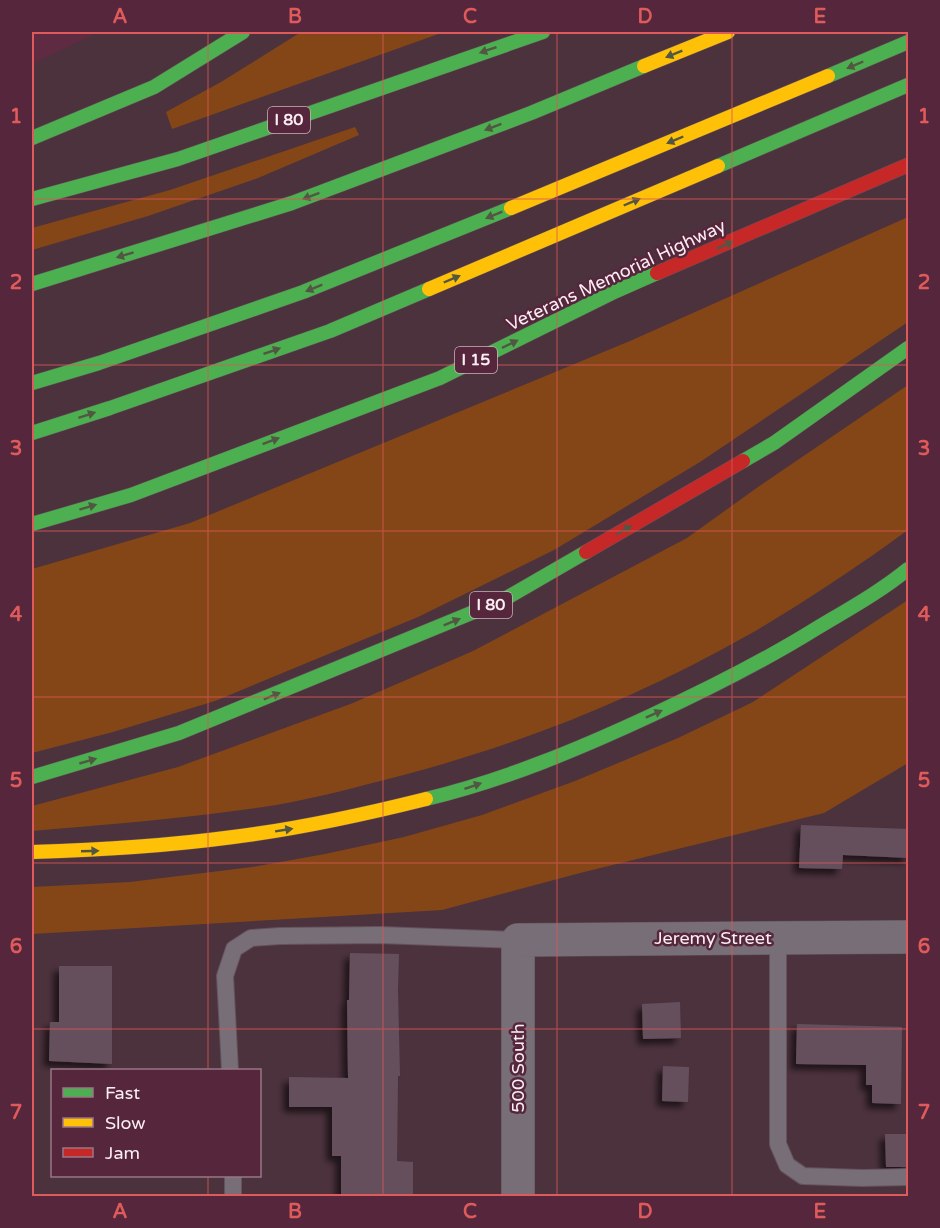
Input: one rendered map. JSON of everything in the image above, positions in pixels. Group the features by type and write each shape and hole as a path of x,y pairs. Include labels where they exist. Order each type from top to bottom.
{"highway":[{"path":"32,138 154,87 243,32"},
{"name":"I 80","path":"32,200 178,159 543,32"},
{"path":"32,284 292,203 531,113 728,32"},
{"path":"32,383 99,363 303,292 631,159 909,42"},
{"path":"32,433 330,331 909,85"},
{"name":"Veterans Memorial Highway","path":"32,524 131,495 440,378 614,292 909,165"},
{"name":"I 80","path":"32,777 179,733 503,600 774,443 909,348"},
{"path":"32,852 148,847 238,837 348,819 455,792 559,757 690,698 783,649 892,582 909,569"}],"street":[{"name":"Jeremy Street","path":"518,940 909,937"},
{"name":"500 South","path":"518,940 518,1197"}],"lane":[{"path":"230,1069 225,976 234,949 251,938 380,935 518,940"},
{"path":"778,938 778,1144 787,1165 803,1176 909,1178"},
{"path":"232,1177 233,1197"}],"shaded area":[{"path":"32,32 99,32 32,64"},
{"path":"301,32 444,32 172,129 166,112 221,82"},
{"path":"355,127 359,135 258,178 148,216 32,250 32,228 170,190"},
{"path":"908,217 908,322 700,462 554,550 418,617 215,701 113,732 32,753 32,569 190,523 630,341"},
{"path":"908,385 908,530 811,597 708,657 578,717 488,750 396,777 306,799 246,810 32,831 32,806 178,767 353,703 473,651 687,538"},
{"path":"908,600 908,763 824,813 580,873 442,910 32,934 32,887 130,882 252,867 325,854 404,837 482,815 575,781 678,738 753,702"}],"building":[{"path":"801,825 909,829 909,858 843,855 842,869 799,868"},
{"path":"350,953 399,954 400,1076 398,1076 397,1161 413,1162 413,1197 341,1197 341,1156 332,1156 332,1107 289,1107 289,1077 348,1078 347,1000 349,1000"},
{"path":"59,966 112,966 112,1064 49,1061 50,1022 59,1022"},
{"path":"680,1002 681,1038 643,1039 642,1004"},
{"path":"797,1024 902,1027 901,1104 872,1103 872,1085 866,1085 866,1065 796,1064"},
{"path":"663,1066 689,1067 688,1102 662,1101"},
{"path":"885,1134 909,1134 909,1167 886,1167"}],"traffic: fast":[{"path":"32,138 154,87 243,32"},
{"path":"32,199 178,159 543,32"},
{"path":"828,76 908,42"},
{"path":"32,284 292,203 531,113 644,66"},
{"path":"718,166 908,85"},
{"path":"32,383 99,363 303,292 511,208"},
{"path":"32,524 131,495 440,378 657,273"},
{"path":"32,433 330,331 429,289"},
{"path":"743,461 774,443 908,348"},
{"path":"32,777 179,733 503,600 586,552"},
{"path":"426,799 484,783 541,763 673,705 797,640 875,593 908,569"}],"traffic: slow":[{"path":"644,66 728,32"},
{"path":"511,208 828,76"},
{"path":"429,289 718,166"},
{"path":"32,852 132,847 233,837 330,821 426,799"}],"traffic: jam":[{"path":"657,273 908,165"},
{"path":"586,552 743,461"}]}
